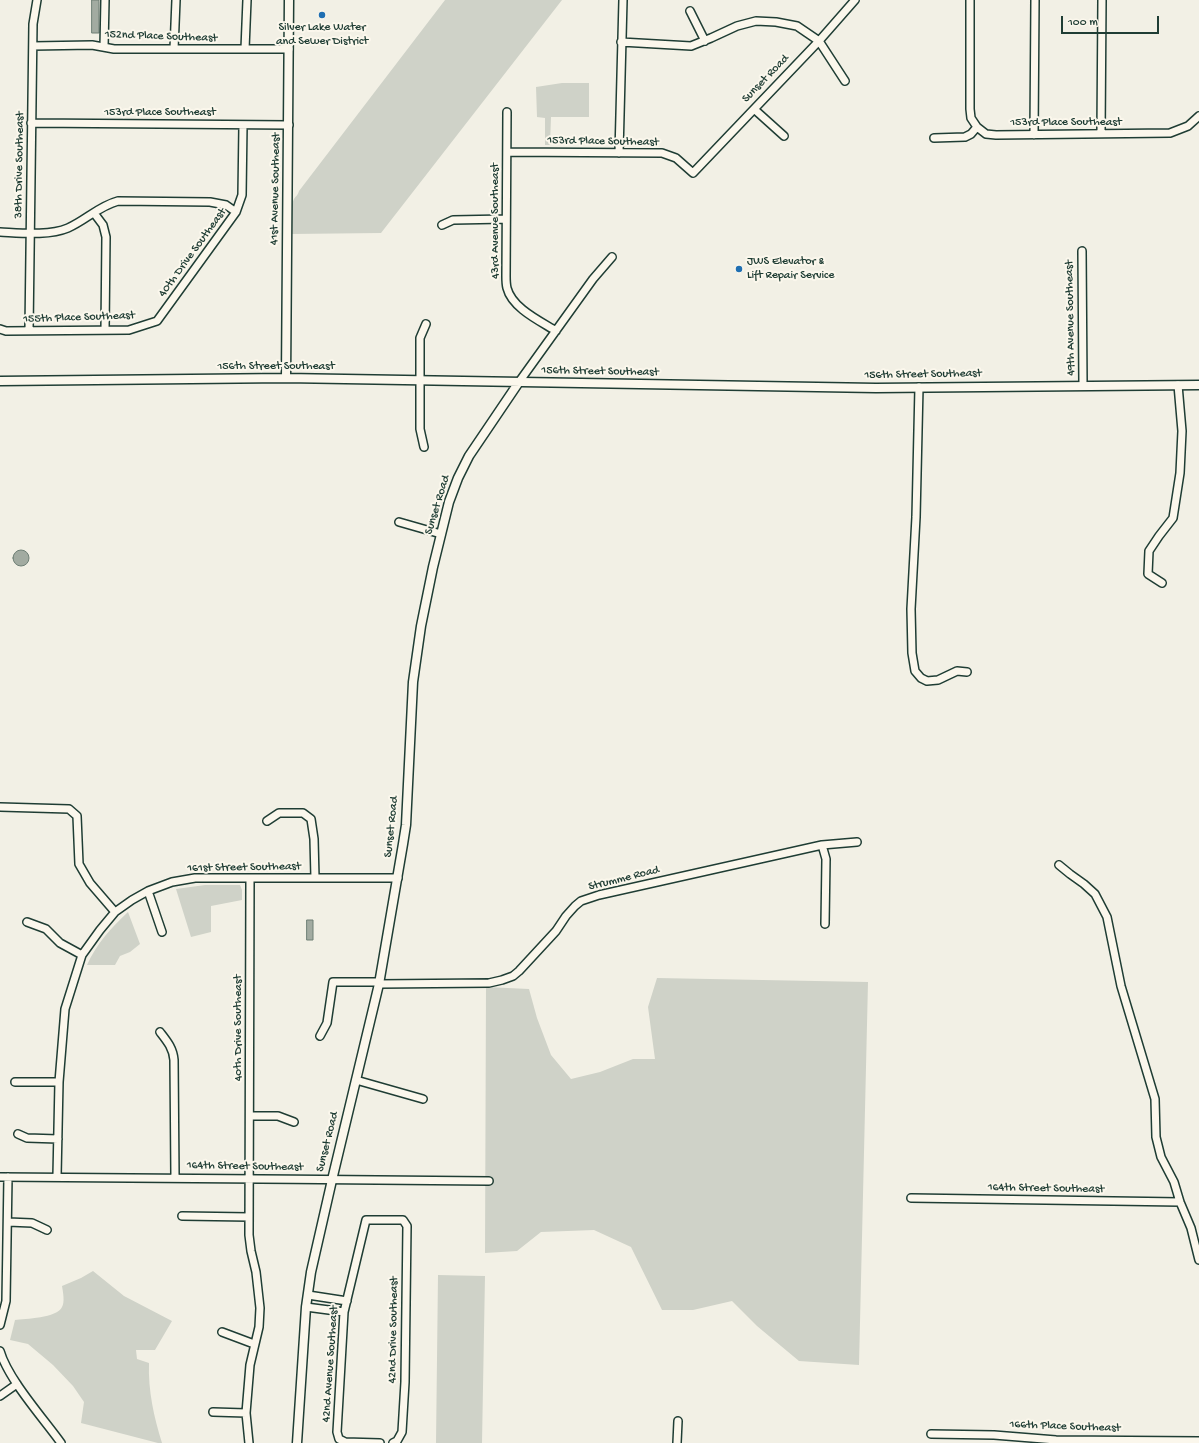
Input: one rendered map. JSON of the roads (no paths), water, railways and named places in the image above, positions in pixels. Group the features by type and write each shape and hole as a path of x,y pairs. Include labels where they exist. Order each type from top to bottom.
{"street":[{"name":"38th Drive Southeast","path":"29,330 33,24 37,0"},
{"path":"104,47 105,0"},
{"path":"174,50 176,0"},
{"path":"245,49 247,0"},
{"name":"41st Avenue Southeast","path":"286,378 289,0"},
{"path":"619,153 623,0"},
{"name":"Sunset Road","path":"693,173 819,41 855,0"},
{"path":"934,138 965,138 977,127 971,118 970,108 970,0"},
{"path":"1034,134 1035,0"},
{"path":"1101,134 1102,0"},
{"path":"690,10 705,41"},
{"path":"621,42 691,46 737,26 756,21 776,22 797,26 819,41 845,81"},
{"name":"152nd Place Southeast","path":"33,46 92,45 104,47 174,50 289,50"},
{"path":"754,109 784,136"},
{"name":"43rd Avenue Southeast","path":"507,112 507,289 517,305 532,318 556,330"},
{"name":"153rd Place Southeast","path":"977,127 986,134 1170,133 1188,126 1199,116"},
{"name":"153rd Place Southeast","path":"31,123 289,125"},
{"name":"40th Drive Southeast","path":"157,321 236,212 242,195 243,125"},
{"name":"153rd Place Southeast","path":"507,152 662,153 676,158 693,173"},
{"path":"0,232 53,232 68,228 107,204 118,201 210,202 226,205 236,212"},
{"path":"94,213 103,225 106,237 105,330"},
{"path":"442,225 453,220 506,219"},
{"name":"49th Avenue Southeast","path":"1082,251 1083,385"},
{"name":"Sunset Road","path":"297,1443 306,1307 311,1272 380,983 406,825 413,682 421,626 441,534 458,478 469,456 556,330 612,257"},
{"name":"155th Place Southeast","path":"0,329 129,330 157,321"},
{"path":"424,447 420,429 420,338 426,324"},
{"name":"156th Street Southeast","path":"0,381 286,378 722,386 919,387 1199,385"},
{"path":"1162,583 1148,574 1147,569 1149,552 1173,518 1180,473 1182,431 1178,385"},
{"path":"919,387 916,517 911,609 912,653 916,671 920,678 927,681 938,680 957,671 967,672"},
{"path":"399,522 441,534"},
{"path":"0,807 69,809 77,816 79,864 90,883 115,912"},
{"path":"267,821 279,813 303,813 311,819 314,839 315,878"},
{"name":"Strumme Road","path":"320,1036 326,1023 333,982 466,984 489,983 502,980 513,976 518,972 556,931 574,906 581,901 599,895 822,845 857,842"},
{"path":"822,845 826,859 824,924"},
{"path":"1059,865 1095,894 1107,917 1124,996 1155,1099 1156,1137 1161,1157 1174,1182 1180,1202 1191,1228 1199,1260"},
{"name":"161st Street Southeast","path":"57,1176 59,1082 65,1009 82,955 115,912 148,891 172,882 195,878 398,878"},
{"name":"40th Drive Southeast","path":"249,1178 250,878"},
{"path":"148,891 162,932"},
{"path":"27,922 46,929 60,943 82,955"},
{"path":"160,1032 171,1047 174,1060 175,1177"},
{"path":"356,1080 423,1099"},
{"path":"15,1082 59,1082"},
{"path":"250,1116 278,1116 294,1122"},
{"path":"18,1134 27,1138 58,1139"},
{"name":"164th Street Southeast","path":"0,1177 57,1176 489,1181"},
{"path":"0,1325 6,1301 8,1177"},
{"path":"249,1178 248,1235 256,1272 260,1308 259,1328 250,1365 246,1413 250,1443"},
{"name":"164th Street Southeast","path":"911,1198 1180,1202"},
{"path":"182,1216 249,1217"},
{"name":"42nd Avenue Southeast","path":"380,1443 345,1442 340,1439 338,1432 344,1312 366,1220 402,1220"},
{"name":"42nd Drive Southeast","path":"395,1442 402,1432 405,1382 407,1226 402,1220"},
{"path":"8,1222 32,1223 47,1230"},
{"path":"308,1295 347,1301"},
{"path":"306,1307 344,1312"},
{"path":"222,1332 254,1344"},
{"path":"0,1350 7,1367 17,1384 61,1443"},
{"path":"0,1396 17,1384"},
{"path":"213,1412 246,1413"},
{"path":"678,1421 678,1443"},
{"name":"166th Place Southeast","path":"931,1434 994,1435 1056,1440 1199,1441"}],"place":[{"name":"Silver Lake Water and Sewer District","path":"322,15"},
{"name":"JWS Elevator & Lift Repair Service","path":"739,269"}]}
